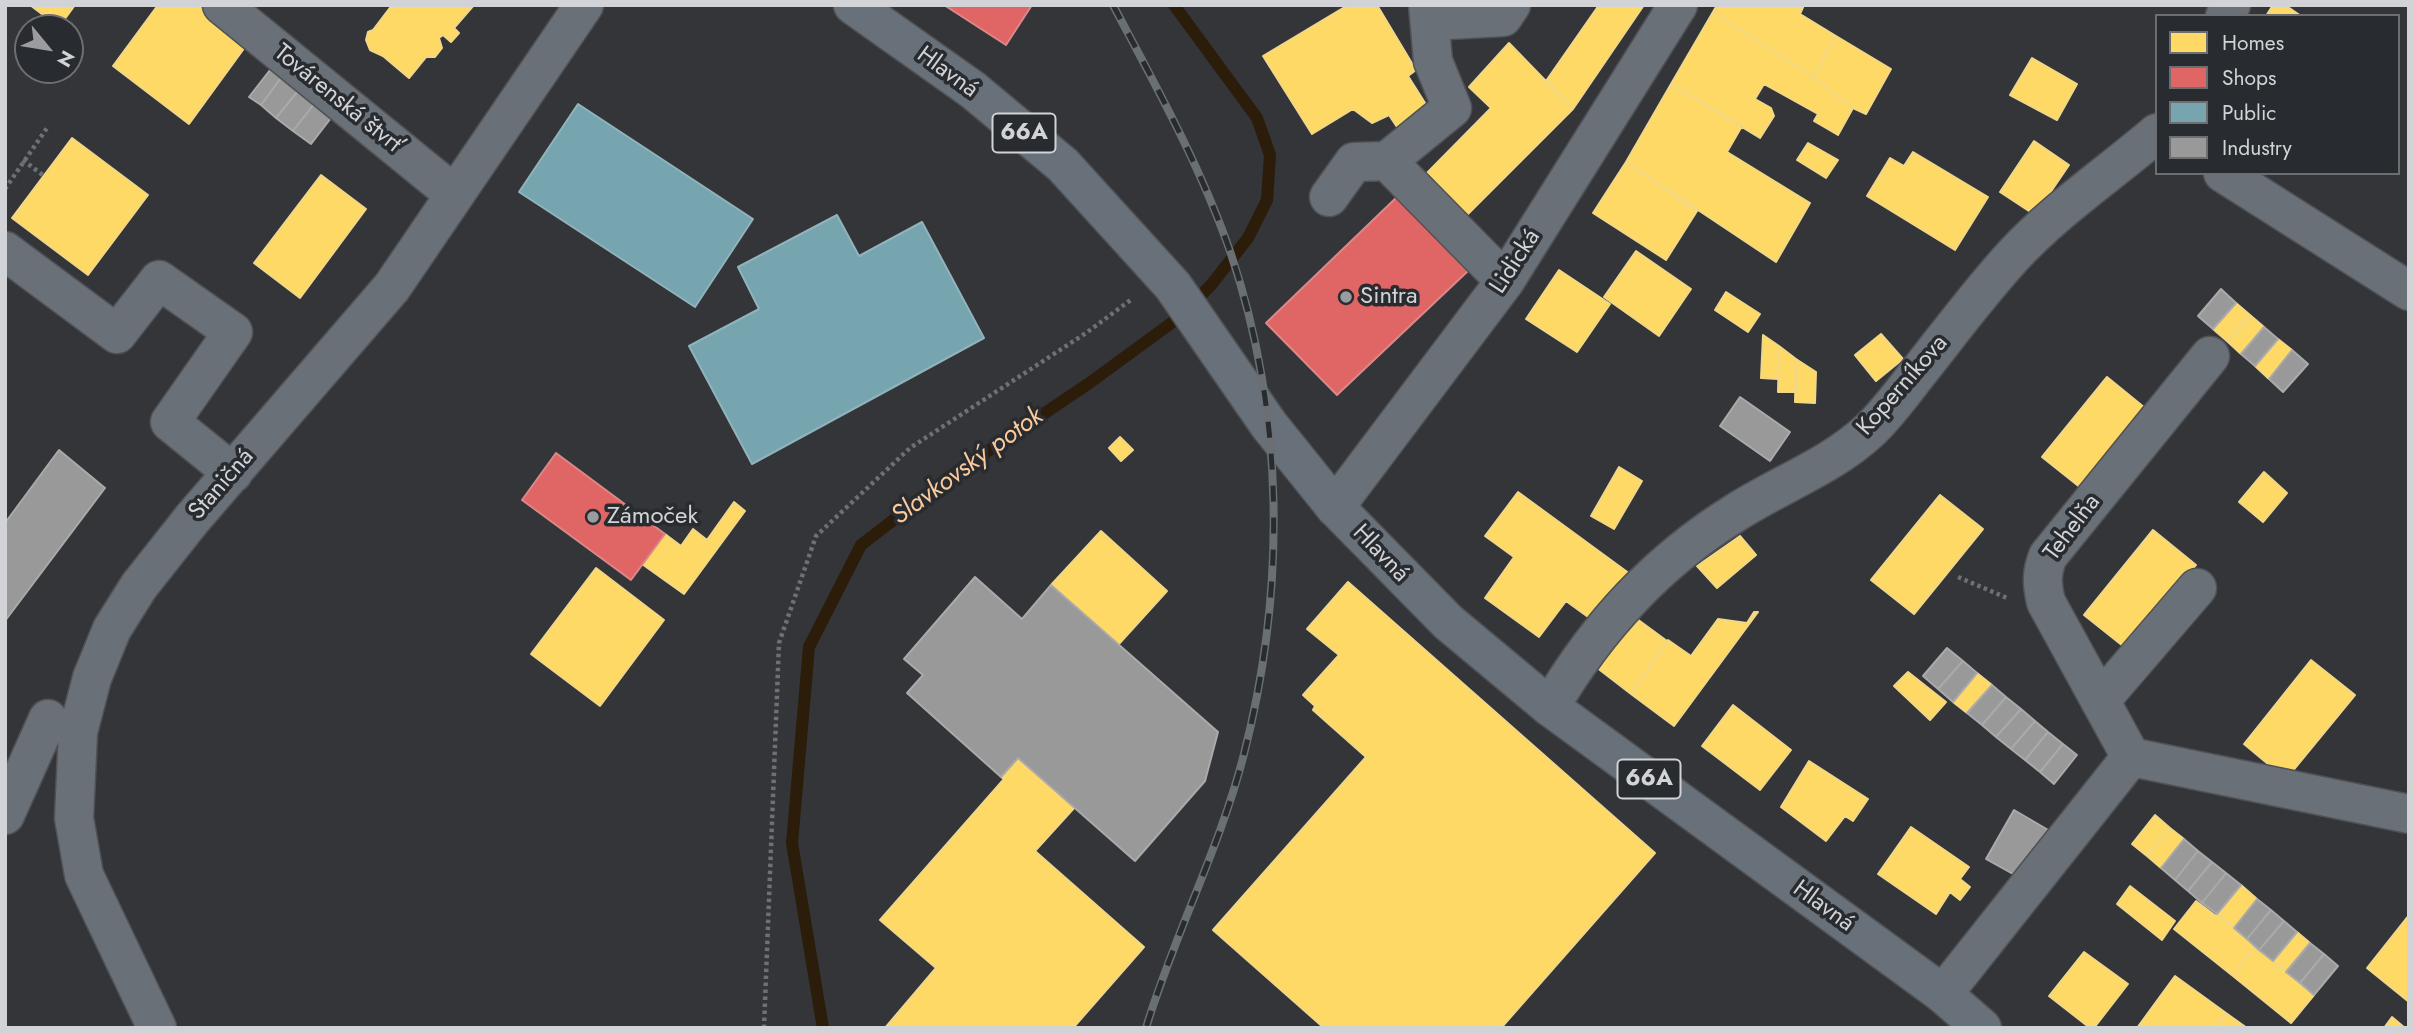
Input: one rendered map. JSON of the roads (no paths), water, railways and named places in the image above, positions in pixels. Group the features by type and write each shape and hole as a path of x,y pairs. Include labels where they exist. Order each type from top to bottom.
{"main road":[{"name":"Hlavná","path":"853,5 973,90 1063,165 1173,286 1269,425 1335,507 1448,622 1550,707 1943,994 1982,1028"}],"street":[{"name":"Továrenská štvrť","path":"222,5 454,194"},
{"name":"Staničná","path":"157,1028 84,875 63,726 92,678 112,629 139,586 192,519 392,287 584,5"},
{"path":"1329,197 1354,162 1387,161 1452,108 1433,61 1429,13 1503,17 1511,5"},
{"name":"Lidická","path":"1335,507 1505,281 1678,5"},
{"name":"Koperníkova","path":"1550,707 1616,614 1650,577 1686,545 1737,512 1835,458 1871,429 2013,256 2055,216 2155,135"},
{"path":"1387,161 1505,281"},
{"path":"2226,175 2409,291"},
{"path":"5,251 117,334 159,281 233,332 170,422 233,473"},
{"name":"Tehelňa","path":"2132,757 2046,602 2042,584 2043,569 2048,556 2210,356"},
{"path":"2100,701 2197,588"},
{"path":"5,815 63,726"},
{"path":"1943,994 2132,757 2409,814"}],"waterway":[{"name":"Slavkovský potok","path":"823,1028 792,843 809,647 861,545 948,478 1088,384 1181,316 1211,285 1248,238 1267,200 1270,155 1257,118 1174,5"}],"railway":[{"path":"1113,5 1192,158 1231,254 1249,315 1262,377 1274,503 1273,566 1267,629 1258,692 1244,754 1223,823 1146,1028"}],"place":[{"name":"Sintra","path":"1346,297"},
{"name":"Zámoček","path":"593,517"}]}
